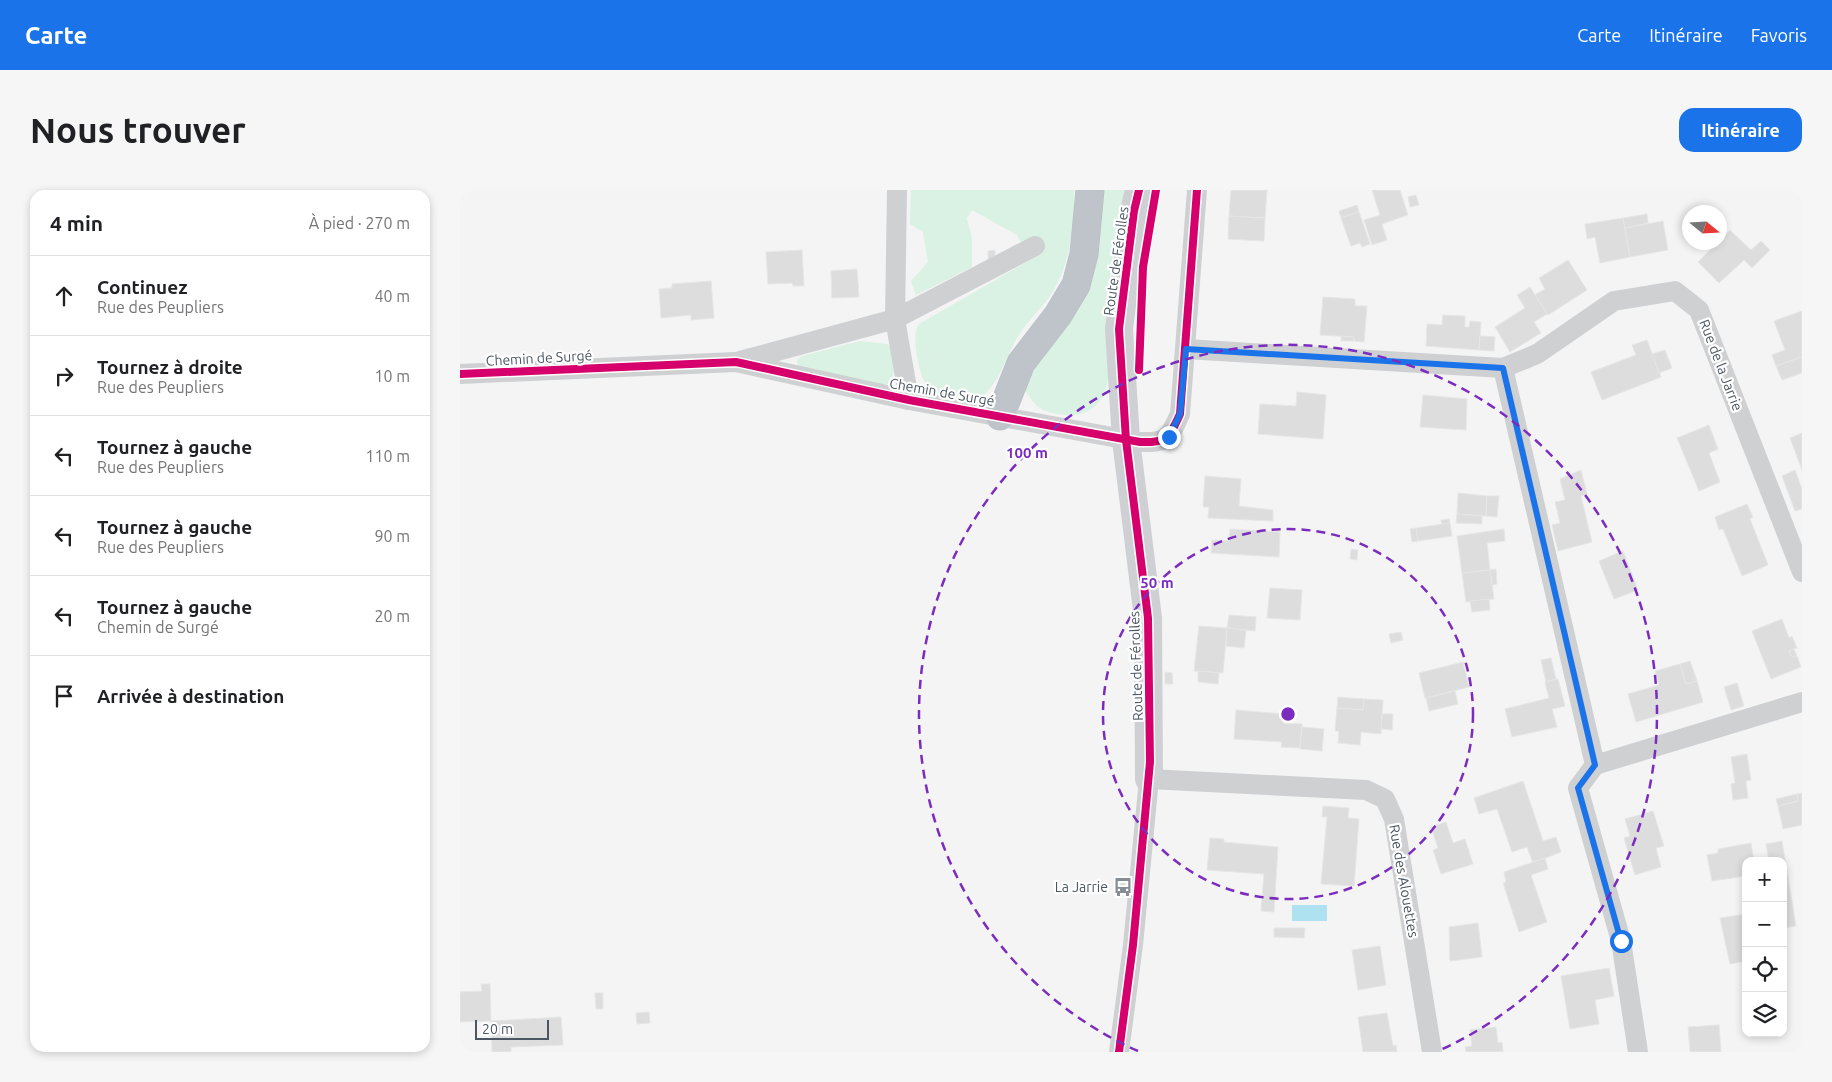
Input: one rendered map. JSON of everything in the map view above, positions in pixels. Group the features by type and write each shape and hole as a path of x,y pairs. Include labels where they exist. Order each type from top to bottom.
{"highway":[{"path":"1000,416 1021,363 1058,314 1076,285 1084,254 1090,190"}],"street":[{"name":"Chemin de Surgé","path":"897,190 895,319 909,400"},
{"name":"Route de Férolles","path":"1119,1052 1133,945 1149,779 1148,618 1126,440 1119,329 1134,211 1140,190"},
{"name":"Chemin de Surgé","path":"736,362 909,400 1126,440 1158,443 1169,437 1180,414 1197,190"},
{"name":"Chemin de Surgé","path":"460,374 736,362 895,319 1035,246"},
{"name":"Rue de la Jarrie","path":"1503,368 1536,354 1614,301 1675,291 1699,310 1802,572"},
{"path":"1186,349 1503,368 1595,765"},
{"path":"1638,1052 1621,941 1578,788 1595,765 1802,702"},
{"name":"Rue des Alouettes","path":"1149,779 1366,790 1385,799 1394,819 1432,1052"}],"green space":[{"path":"911,190 1074,190 1070,247 1062,273 1048,299 1020,333 994,383 983,396 960,397 959,400 940,394 928,386 922,377 918,361 917,329 919,324 1030,260 1017,235 972,210 967,218 972,238 972,267 916,295 911,281 928,262 923,232 910,224"},
{"path":"1098,190 1125,190 1109,287 1107,319 1108,380 1100,400 1086,412 1073,415 1051,413 1037,406 1024,389 1049,336"},
{"path":"860,341 887,344 892,348 894,370 892,383 877,386 799,372 797,360 802,356"}],"water":[{"path":"1292,905 1327,905 1327,921 1292,921"}],"building":[{"path":"1231,190 1267,190 1265,218 1229,216"},
{"path":"1372,190 1400,190 1408,215 1382,224 1387,240 1372,245 1364,220 1380,215"},
{"path":"1416,195 1419,205 1410,207 1408,197"},
{"path":"1357,205 1359,212 1341,218 1339,211"},
{"path":"1359,212 1370,244 1362,247 1360,243 1351,246 1341,218"},
{"path":"1647,214 1648,223 1625,228 1623,218"},
{"path":"1229,216 1265,218 1264,241 1228,239"},
{"path":"1623,218 1630,257 1600,263 1595,237 1587,239 1585,224"},
{"path":"1663,221 1668,250 1630,257 1625,228"},
{"path":"1730,230 1751,250 1761,241 1770,250 1752,268 1744,260 1719,283 1698,262 1710,250 1727,250 1727,233"},
{"path":"802,250 804,286 793,286 792,283 768,284 766,252"},
{"path":"995,250 995,263 988,266 988,251"},
{"path":"1568,260 1587,290 1548,315 1535,295 1545,289 1539,278"},
{"path":"857,269 859,297 832,298 831,271"},
{"path":"711,281 714,318 691,320 691,315 661,318 659,289 672,288 672,284"},
{"path":"1530,287 1547,314 1534,322 1541,333 1510,352 1495,327 1525,308 1517,295"},
{"path":"1323,297 1355,299 1355,306 1367,306 1364,342 1354,341 1354,337 1320,335"},
{"path":"1802,311 1802,357 1776,366 1772,355 1785,350 1774,321"},
{"path":"1443,315 1465,316 1465,327 1469,327 1470,321 1481,322 1479,350 1426,346 1427,324 1442,325"},
{"path":"1341,336 1354,337 1354,341 1341,341"},
{"path":"1480,336 1495,337 1494,351 1479,350"},
{"path":"1647,340 1661,377 1602,400 1591,372 1636,355 1632,345"},
{"path":"1665,350 1672,368 1659,373 1652,354"},
{"path":"1802,357 1802,373 1782,380 1776,366"},
{"path":"1297,392 1326,395 1323,439 1258,434 1260,404 1296,406"},
{"path":"1423,395 1467,399 1466,430 1420,427"},
{"path":"1709,425 1718,449 1709,453 1720,482 1699,491 1677,438"},
{"path":"1802,433 1802,470 1790,438"},
{"path":"1581,470 1587,494 1581,496 1592,542 1558,551 1552,525 1560,523 1555,502 1565,500 1560,479"},
{"path":"1795,470 1802,489 1802,509 1795,511 1782,476"},
{"path":"1205,476 1241,479 1239,506 1273,510 1273,521 1208,518 1209,507 1203,507"},
{"path":"1458,493 1487,496 1486,516 1457,514"},
{"path":"1487,496 1499,496 1497,517 1486,516"},
{"path":"1747,504 1753,517 1750,519 1768,565 1742,576 1723,529 1719,530 1715,517"},
{"path":"1457,514 1482,516 1482,524 1456,523"},
{"path":"1449,519 1450,523 1442,525 1441,520"},
{"path":"1450,523 1452,536 1418,541 1416,528"},
{"path":"1416,528 1418,541 1412,542 1410,529"},
{"path":"1230,529 1280,532 1279,557 1211,553 1212,540 1229,541"},
{"path":"1504,529 1505,541 1487,543 1490,570 1462,573 1457,536"},
{"path":"1351,549 1358,550 1357,560 1350,559"},
{"path":"1623,551 1638,590 1614,599 1599,561"},
{"path":"1496,569 1497,584 1492,585 1490,570"},
{"path":"1490,570 1494,599 1466,602 1462,573"},
{"path":"1270,588 1302,590 1300,620 1267,618"},
{"path":"1489,599 1490,610 1472,612 1470,601"},
{"path":"1229,615 1256,617 1255,631 1227,628"},
{"path":"1782,619 1789,638 1792,636 1797,648 1789,651 1792,657 1797,656 1801,667 1771,679 1752,631"},
{"path":"1199,626 1227,628 1223,673 1194,671"},
{"path":"1227,628 1246,630 1244,648 1226,646"},
{"path":"1401,632 1403,640 1391,643 1389,634"},
{"path":"1794,649 1797,656 1792,657 1789,651"},
{"path":"1551,658 1556,679 1546,682 1541,660"},
{"path":"1690,661 1697,681 1686,684 1680,664"},
{"path":"1463,662 1469,687 1425,698 1419,673"},
{"path":"1680,664 1686,684 1697,681 1703,702 1636,722 1628,694 1659,685 1655,671"},
{"path":"1198,671 1219,673 1218,684 1198,682"},
{"path":"1165,672 1172,673 1173,684 1165,684"},
{"path":"1558,679 1565,706 1552,709 1557,727 1512,737 1505,709 1549,698 1545,682"},
{"path":"1737,683 1744,706 1731,710 1724,687"},
{"path":"1455,691 1458,704 1429,711 1426,698"},
{"path":"1338,697 1364,699 1363,710 1337,708"},
{"path":"1364,699 1383,700 1381,734 1361,732 1360,745 1338,743 1339,731 1335,731 1337,708 1363,710"},
{"path":"1236,710 1284,714 1283,723 1302,724 1300,748 1281,747 1282,742 1234,739"},
{"path":"1382,714 1393,714 1392,730 1381,729"},
{"path":"1302,727 1324,729 1322,751 1300,749"},
{"path":"1747,754 1751,780 1746,781 1748,798 1733,800 1731,784 1735,783 1731,757"},
{"path":"1523,781 1543,841 1556,837 1561,852 1533,863 1527,847 1512,852 1497,809 1479,814 1474,798"},
{"path":"1802,793 1802,825 1783,829 1778,806 1798,801 1797,794"},
{"path":"1797,794 1798,801 1778,806 1776,799"},
{"path":"1323,806 1349,808 1348,818 1359,819 1354,886 1321,884 1327,817 1322,817"},
{"path":"1653,811 1664,846 1656,848 1661,867 1635,875 1624,838 1630,836 1625,819"},
{"path":"1446,822 1453,843 1465,839 1473,864 1441,874 1433,850 1438,848 1431,827"},
{"path":"1210,838 1224,839 1224,842 1278,847 1274,912 1261,911 1264,874 1207,870"},
{"path":"1782,841 1785,857 1768,857 1766,844"},
{"path":"1751,843 1753,857 1742,857 1742,877 1712,881 1707,855 1718,853 1718,849"},
{"path":"1545,858 1548,869 1531,875 1547,922 1519,932 1503,883 1506,882 1504,872"},
{"path":"1787,871 1796,926 1787,927"},
{"path":"1121,881 1126,882 1124,893 1120,893"},
{"path":"1742,915 1742,962 1730,964 1720,918"},
{"path":"1478,923 1482,957 1450,961 1449,927"},
{"path":"1274,928 1305,928 1304,938 1274,937"},
{"path":"1380,946 1386,985 1358,990 1352,950"},
{"path":"1609,968 1614,996 1595,1000 1599,1024 1570,1029 1561,976"},
{"path":"481,984 490,984 491,1021 460,1022 460,992 482,991"},
{"path":"595,993 603,993 603,1009 596,1009"},
{"path":"649,1012 650,1023 637,1024 636,1013"},
{"path":"1387,1013 1393,1046 1396,1045 1397,1052 1363,1052 1358,1017"},
{"path":"561,1017 563,1045 511,1047 511,1052 492,1052 491,1021"},
{"path":"1719,1025 1721,1052 1690,1052 1688,1027"},
{"path":"1496,1027 1498,1043 1502,1042 1503,1052 1466,1052 1465,1047 1472,1046 1470,1030"}],"cycle path":[{"path":"1119,1052 1133,945 1150,762 1148,618 1126,440 1119,329 1134,211 1139,190"},
{"path":"1139,370 1143,267 1156,190"},
{"path":"460,374 736,362 909,400 1140,442 1162,440 1170,434 1180,414 1197,190"}],"place":[{"name":"La Jarrie","path":"1123,887"}],"route":[{"path":"1169,437 1180,414 1186,349 1503,368 1595,765 1578,788 1621,941"}]}
